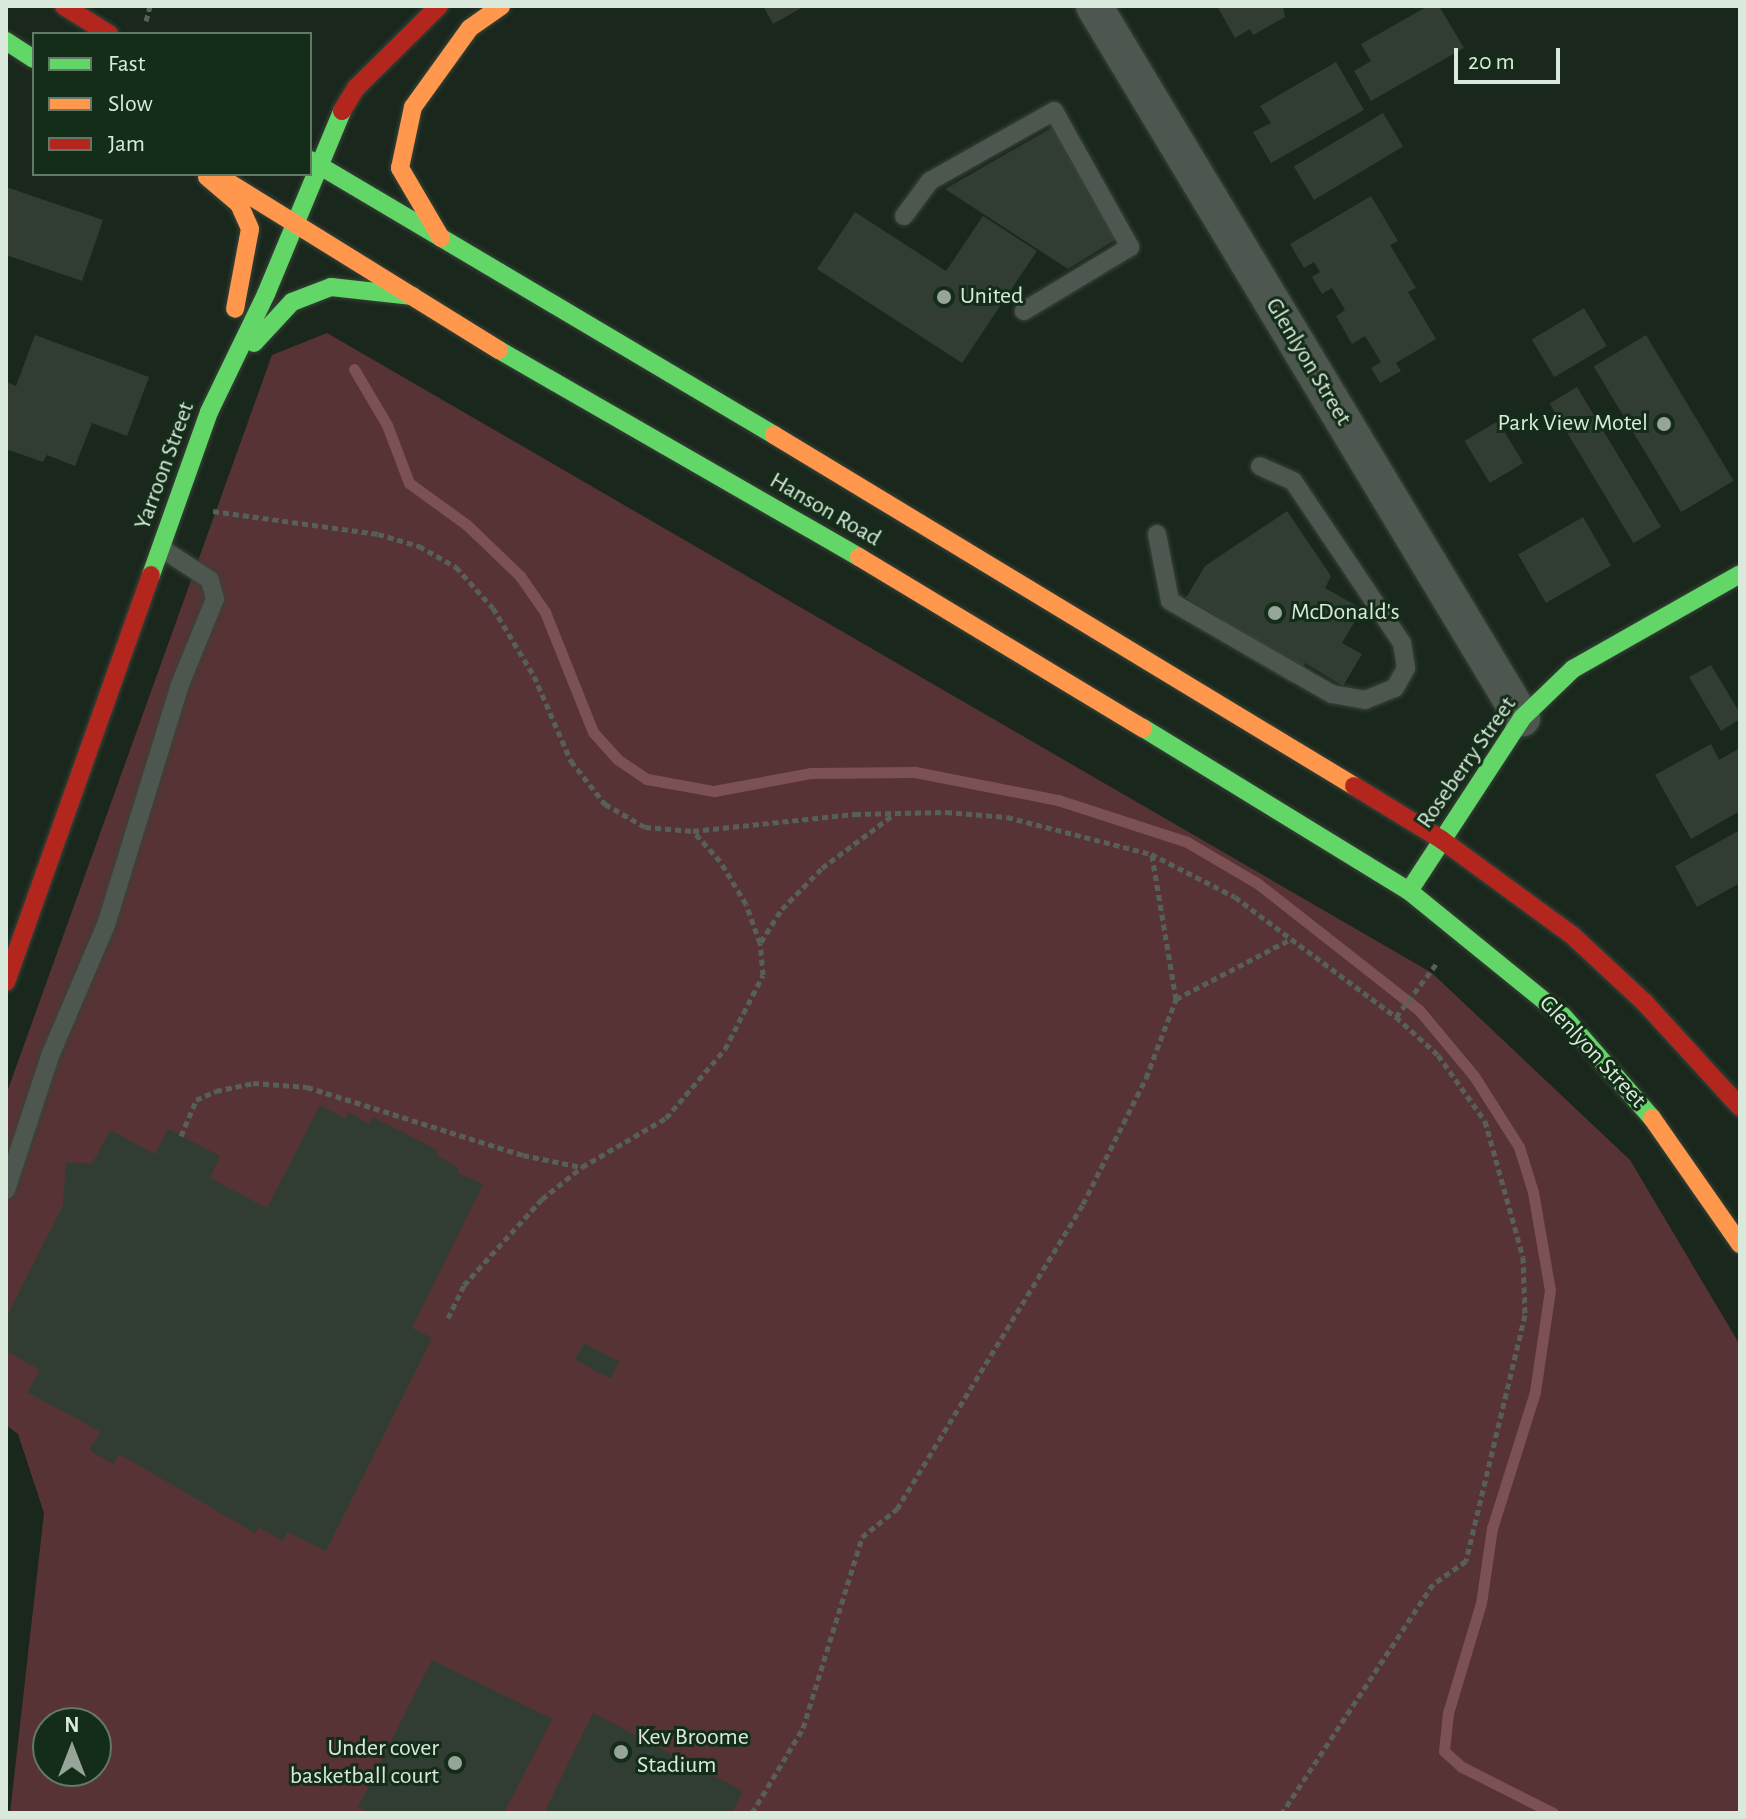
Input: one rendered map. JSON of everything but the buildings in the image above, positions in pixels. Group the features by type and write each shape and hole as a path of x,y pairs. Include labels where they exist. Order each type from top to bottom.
{"main road":[{"path":"64,6 106,32"},
{"name":"Yarroon Street","path":"314,163 356,88 439,6"},
{"path":"441,238 400,168 413,107 470,28 501,6"},
{"path":"6,41 32,58"},
{"name":"Hanson Road","path":"314,163 935,530 1442,840"},
{"path":"205,176 239,204 250,229 249,253 209,412"},
{"name":"Hanson Road","path":"218,176 541,376 929,597 1409,891"},
{"name":"Yarroon Street","path":"6,982 209,412 294,223 310,176"},
{"path":"209,412 258,337 292,302 331,287 413,296"},
{"name":"Roseberry Street","path":"1409,891 1522,718 1573,669 1740,574"},
{"path":"1442,840 1573,936 1645,1003 1740,1107"},
{"name":"Glenlyon Street","path":"1409,891 1483,947 1590,1044 1681,1153 1740,1244"}],"street":[{"name":"Glenlyon Street","path":"1094,6 1522,718"}],"lane":[{"path":"904,216 930,181 1054,111 1130,247 1024,311"},
{"path":"1157,534 1170,601 1332,694 1365,700 1395,688 1406,668 1402,643 1293,481 1260,466"},
{"path":"6,1190 50,1056 106,925 165,728 215,599 210,580 161,548"}],"path":[{"path":"177,505 378,534 419,546 456,567 493,608 534,676 571,761 605,804 645,827 693,831 895,814 1007,817 1151,854 1235,897 1396,1017 1438,1055 1485,1121 1523,1257 1525,1315 1466,1561 1433,1584 1282,1813"},
{"path":"760,943 782,909 822,868 895,814"},
{"path":"448,1318 464,1285 542,1199 582,1167 666,1118 725,1049 763,975 760,943 739,893 693,831"},
{"path":"752,1813 803,1728 862,1537 897,1509 1083,1204 1146,1078 1176,999 1151,854"},
{"path":"1176,999 1289,940"},
{"path":"1396,1017 1442,955"},
{"path":"181,1136 196,1100 216,1091 253,1083 307,1087 523,1155 582,1167"}],"shaded area":[{"path":"327,333 1432,973 1630,1160 1740,1345 1740,1813 10,1813 44,1513 18,1434 6,1425 6,1095 272,355"}],"waterway":[{"path":"354,369 387,425 409,483 467,525 520,576 545,612 593,732 617,759 647,779 714,791 811,773 915,772 1058,800 1187,842 1257,883 1419,1010 1474,1076 1519,1147 1533,1192 1550,1290 1535,1392 1492,1528 1481,1603 1448,1713 1444,1751 1462,1767 1553,1813"}],"traffic: fast":[{"path":"6,41 32,58"},
{"path":"151,575 209,412 266,294 342,111"},
{"path":"312,161 774,435"},
{"path":"254,343 292,302 331,287 413,296"},
{"path":"499,350 859,557"},
{"path":"1409,891 1522,718 1573,669 1740,574"},
{"path":"1143,728 1409,891 1563,1016 1652,1118"}],"traffic: slow":[{"path":"441,238 400,168 413,107 470,28 501,6"},
{"path":"218,176 499,350"},
{"path":"207,177 239,204 250,229 235,309"},
{"path":"774,435 1354,786"},
{"path":"859,557 1143,728"},
{"path":"1652,1118 1740,1244"}],"traffic: jam":[{"path":"64,6 106,32"},
{"path":"342,111 356,88 439,6"},
{"path":"6,982 151,575"},
{"path":"1354,786 1442,840 1573,936 1645,1003 1740,1107"}],"place":[{"name":"United","path":"944,297"},
{"name":"Park View Motel","path":"1664,424"},
{"name":"McDonald's","path":"1275,613"},
{"name":"Kev Broome Stadium","path":"621,1752"},
{"name":"Under cover basketball court","path":"455,1763"}]}
